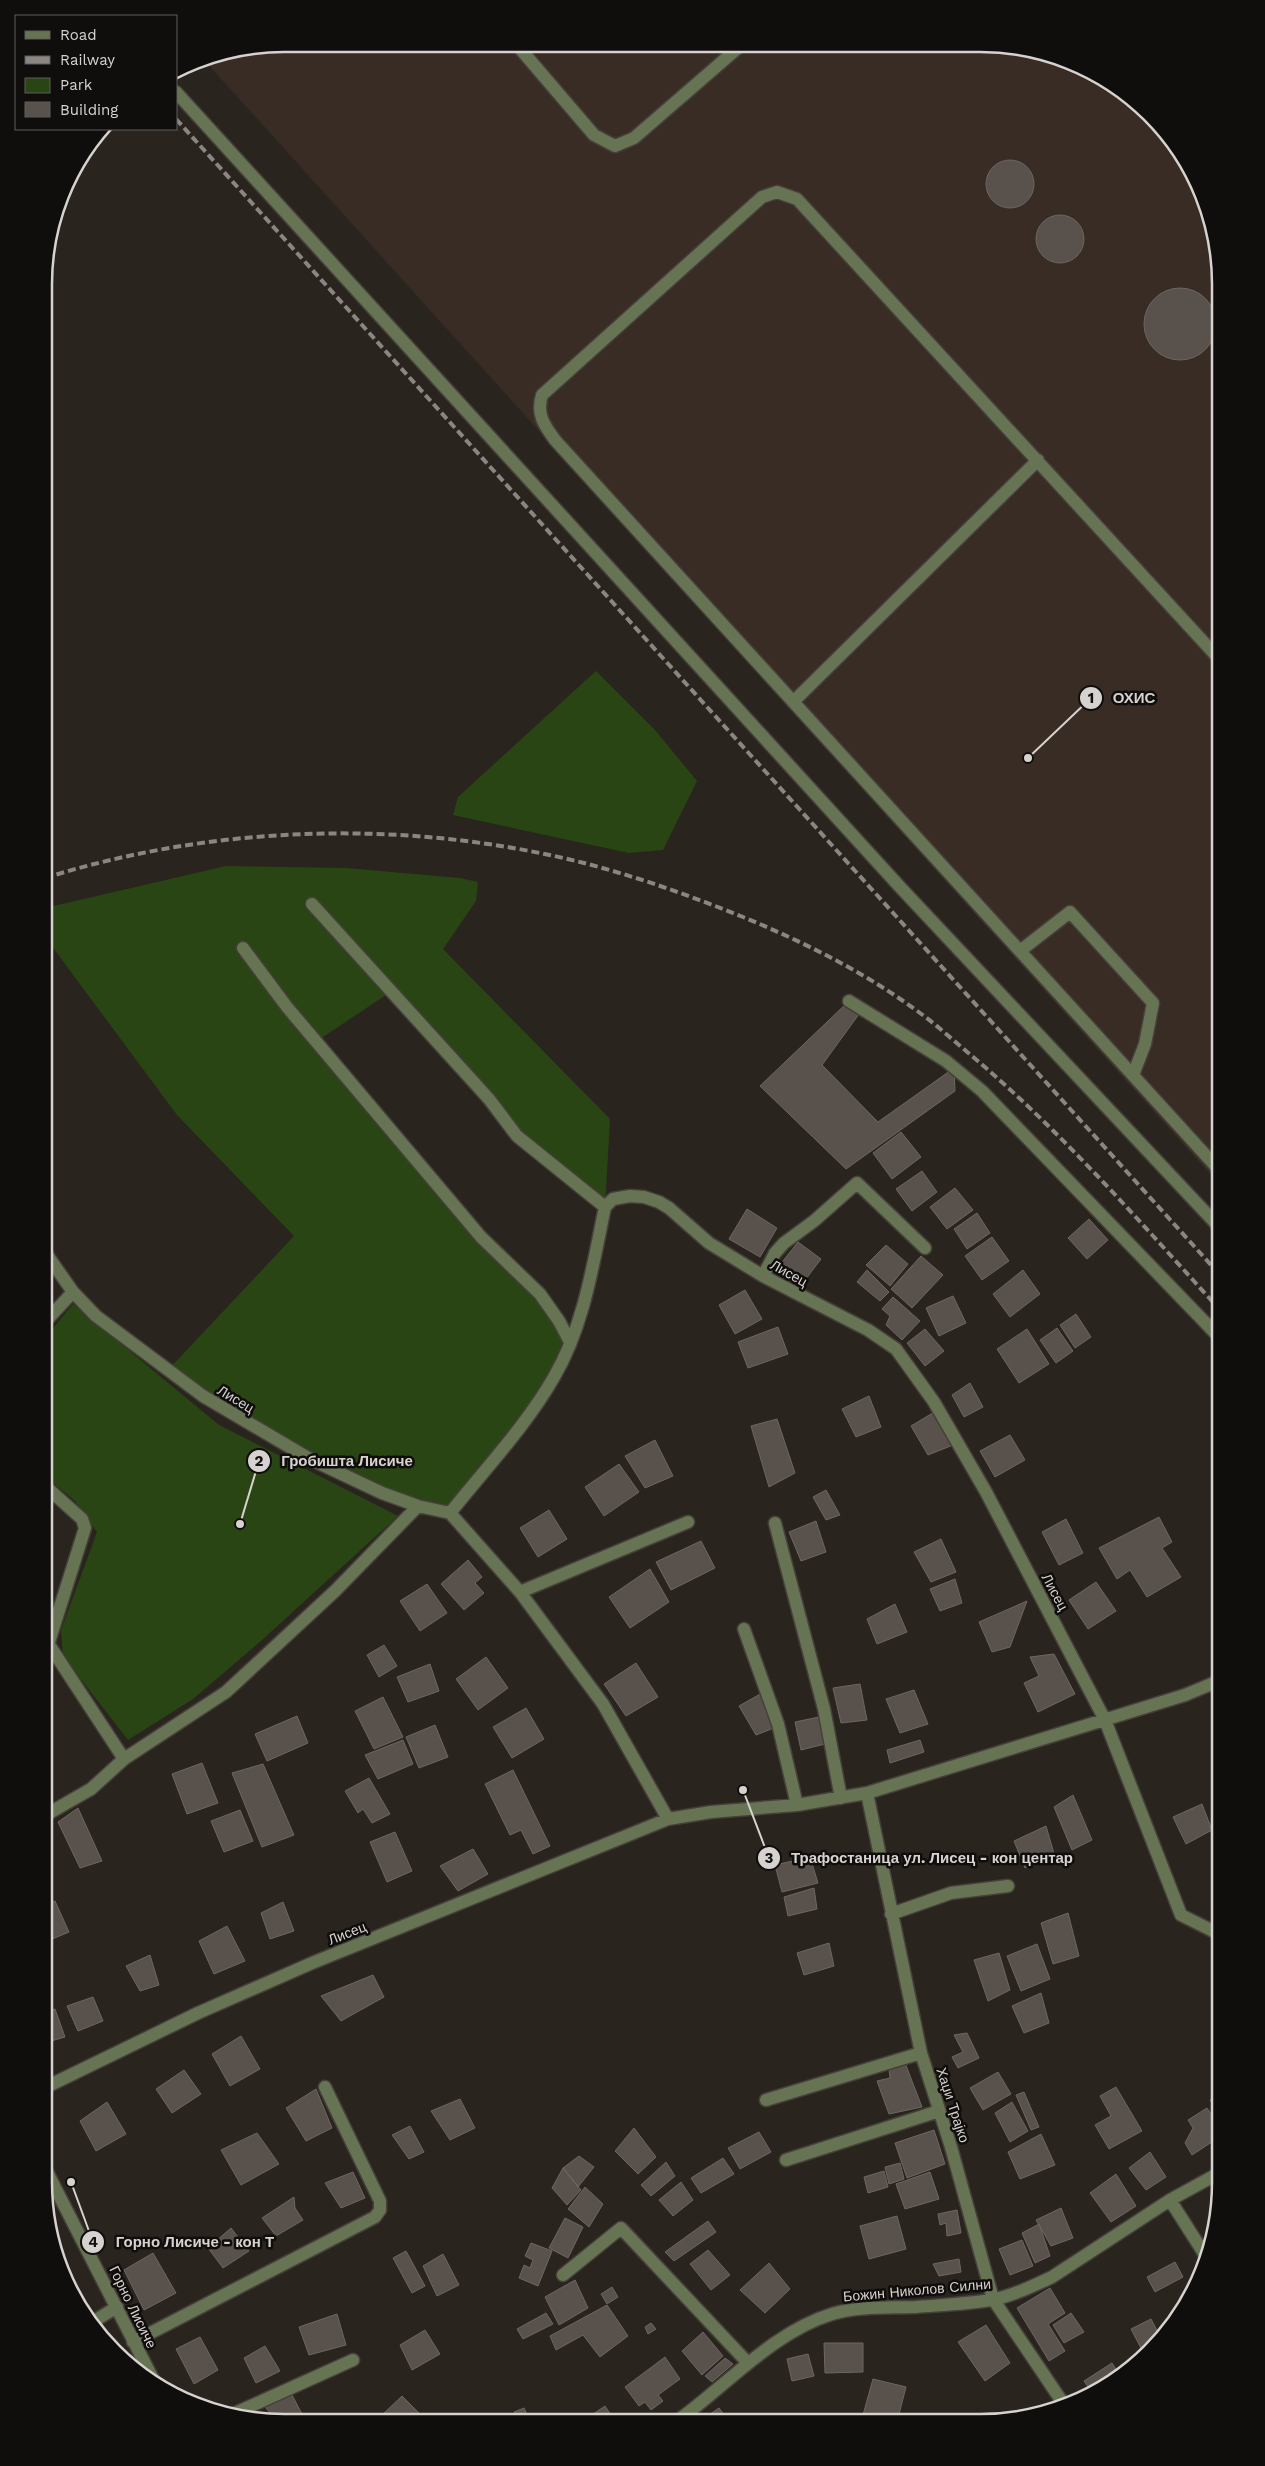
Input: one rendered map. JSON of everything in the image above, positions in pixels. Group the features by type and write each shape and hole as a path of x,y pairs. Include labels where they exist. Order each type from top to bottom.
{"street":[{"path":"523,52 594,135 615,146 634,138 733,52"},
{"path":"178,94 900,887 1212,1219"},
{"path":"1212,651 797,199 777,192 762,198 542,395 539,405 541,420 555,440 1212,1162"},
{"path":"793,702 1038,460"},
{"path":"312,904 489,1099 518,1136 605,1207 589,1281 570,1342 554,1377 531,1412 450,1513 520,1592 603,1704 668,1819"},
{"path":"1020,951 1070,912 1102,947 1152,1003 1145,1044 1133,1075"},
{"path":"243,948 287,1007 481,1237 540,1294 559,1321 570,1342"},
{"path":"848,1001 946,1061 982,1092 1212,1330"},
{"path":"763,1276 775,1253 784,1243 814,1221 857,1183 925,1248"},
{"name":"Лисец","path":"605,1207 613,1199 630,1196 644,1197 659,1202 669,1208 709,1243 763,1276 868,1330 896,1349 934,1402 986,1492 1105,1720 1181,1915 1212,1931"},
{"name":"Лисец","path":"52,1262 73,1292 96,1316 203,1396 232,1415 310,1459 382,1493 418,1506 450,1513"},
{"path":"52,1314 73,1292"},
{"path":"52,1491 82,1519 85,1528 68,1587 52,1627"},
{"path":"52,1811 91,1789 124,1758 226,1692 334,1591 418,1506"},
{"path":"520,1592 688,1522"},
{"path":"775,1523 824,1709 841,1798"},
{"path":"744,1629 778,1724 797,1805"},
{"path":"52,1648 124,1758"},
{"name":"Лисец","path":"52,2084 198,2013 312,1963 668,1819 711,1812 797,1805 867,1793 1185,1695 1212,1684"},
{"name":"Хаџи Трајко","path":"867,1793 921,2053 951,2147 993,2300 1060,2399"},
{"path":"891,1914 951,1893 1008,1886"},
{"path":"766,2100 921,2053"},
{"path":"133,2342 375,2217 380,2210 380,2202 325,2087"},
{"path":"786,2160 939,2111"},
{"name":"Божин Николов Силни","path":"687,2413 748,2363 775,2344 832,2314 853,2310 946,2305 993,2300 1052,2278 1170,2200 1212,2177"},
{"name":"Горно Лисиче","path":"52,2181 147,2369"},
{"path":"1170,2200 1202,2250"},
{"path":"563,2275 621,2228 748,2363"},
{"path":"98,2319 117,2307"},
{"path":"243,2410 353,2360"}],"shaded area":[{"path":"284,52 980,52 1011,54 1041,60 1069,70 1083,76 1122,100 1145,120 1165,143 1189,182 1205,224 1212,269 1212,1176 209,65 224,60 254,54"}],"green space":[{"path":"596,671 655,730 697,781 663,850 629,853 453,815 458,797"},
{"path":"226,866 346,868 460,878 478,882 476,901 443,949 610,1119 605,1207 517,1136 392,991 317,1041 528,1282 570,1342 564,1358 450,1513 310,1459 168,1370 294,1236 177,1115 52,946 52,906"},
{"path":"73,1304 219,1425 398,1516 262,1640 193,1699 128,1740 63,1656 61,1630 97,1532 74,1500 52,1482 52,1330"}],"building":[{"path":"1010,160 1019,162 1027,167 1032,175 1034,184 1032,193 1027,201 1019,206 1010,208 1001,206 993,201 988,193 986,184 988,175 993,167 1001,162"},
{"path":"1055,215 1065,215 1077,222 1084,234 1084,244 1077,256 1065,263 1055,263 1047,259 1040,252 1036,244 1036,234 1040,226 1047,219"},
{"path":"1173,289 1187,289 1200,294 1212,308 1212,340 1200,354 1187,359 1173,359 1160,354 1150,344 1145,331 1145,317 1150,304 1160,294"},
{"path":"849,1001 862,1010 822,1065 878,1122 954,1068 955,1091 846,1169 760,1086"},
{"path":"901,1132 921,1157 892,1179 873,1153"},
{"path":"922,1171 937,1192 912,1211 896,1189"},
{"path":"955,1188 973,1210 947,1229 930,1207"},
{"path":"747,1209 777,1228 760,1257 729,1239"},
{"path":"977,1213 990,1233 967,1249 954,1229"},
{"path":"1089,1219 1108,1240 1087,1259 1068,1238"},
{"path":"992,1237 1009,1261 982,1280 965,1256"},
{"path":"798,1242 821,1259 802,1284 779,1266"},
{"path":"886,1245 908,1264 890,1286 866,1265"},
{"path":"921,1256 943,1275 912,1308 891,1289"},
{"path":"867,1270 889,1292 880,1301 857,1282"},
{"path":"1023,1270 1040,1294 1010,1317 993,1294"},
{"path":"745,1290 762,1319 735,1334 719,1305"},
{"path":"953,1296 966,1323 939,1336 926,1308"},
{"path":"893,1297 920,1321 902,1340 886,1325 890,1316 882,1309"},
{"path":"1076,1314 1091,1337 1075,1348 1060,1325"},
{"path":"778,1327 788,1354 748,1368 738,1342"},
{"path":"1057,1328 1073,1351 1056,1363 1040,1340"},
{"path":"925,1329 944,1351 925,1366 907,1343"},
{"path":"1027,1329 1049,1364 1019,1383 997,1349"},
{"path":"970,1383 983,1407 964,1417 952,1395"},
{"path":"869,1396 881,1427 856,1437 842,1409"},
{"path":"936,1411 953,1445 928,1455 911,1426"},
{"path":"777,1419 795,1473 769,1487 751,1426"},
{"path":"1010,1435 1025,1460 995,1477 980,1451"},
{"path":"655,1440 673,1476 645,1488 625,1456"},
{"path":"619,1464 639,1492 604,1516 585,1487"},
{"path":"826,1490 840,1515 826,1520 813,1497"},
{"path":"549,1510 567,1539 538,1557 520,1528"},
{"path":"1159,1517 1172,1542 1162,1548 1181,1577 1147,1597 1130,1570 1117,1579 1099,1548"},
{"path":"1066,1519 1083,1553 1059,1565 1042,1532"},
{"path":"816,1521 826,1552 801,1561 789,1532"},
{"path":"941,1539 956,1572 931,1582 914,1552"},
{"path":"701,1541 715,1568 671,1590 656,1562"},
{"path":"468,1560 482,1577 475,1583 484,1593 464,1610 441,1584"},
{"path":"650,1569 669,1602 630,1628 609,1597"},
{"path":"955,1579 962,1603 940,1611 930,1589"},
{"path":"1096,1582 1116,1611 1088,1629 1069,1600"},
{"path":"427,1584 447,1613 420,1631 400,1601"},
{"path":"1027,1601 1010,1647 992,1652 979,1622"},
{"path":"895,1604 907,1632 877,1644 867,1619"},
{"path":"384,1645 397,1666 379,1677 367,1655"},
{"path":"1054,1654 1075,1694 1038,1712 1024,1683 1039,1676 1030,1657"},
{"path":"486,1657 508,1688 478,1710 456,1679"},
{"path":"636,1663 658,1697 626,1716 604,1684"},
{"path":"430,1664 439,1691 408,1702 397,1677"},
{"path":"860,1684 867,1720 841,1723 833,1688"},
{"path":"914,1690 928,1724 900,1733 886,1699"},
{"path":"762,1693 774,1728 756,1735 739,1706"},
{"path":"383,1697 403,1737 374,1749 355,1711"},
{"path":"526,1708 544,1739 512,1758 493,1727"},
{"path":"297,1716 308,1743 267,1761 255,1734"},
{"path":"819,1717 825,1744 801,1750 795,1722"},
{"path":"435,1725 448,1757 419,1768 406,1737"},
{"path":"403,1740 413,1764 378,1779 365,1755"},
{"path":"920,1740 924,1752 890,1763 887,1750"},
{"path":"202,1763 218,1803 187,1814 172,1774"},
{"path":"263,1764 294,1835 262,1847 232,1773"},
{"path":"513,1770 550,1846 533,1854 521,1830 510,1835 485,1784"},
{"path":"369,1778 390,1814 372,1823 363,1809 358,1813 345,1791"},
{"path":"1073,1795 1092,1840 1072,1850 1054,1807"},
{"path":"1202,1804 1212,1830 1186,1844 1173,1817"},
{"path":"78,1808 102,1861 80,1868 58,1822"},
{"path":"240,1810 253,1841 224,1852 211,1821"},
{"path":"1046,1826 1055,1857 1025,1868 1014,1841"},
{"path":"395,1832 412,1871 387,1882 370,1842"},
{"path":"473,1849 488,1874 458,1891 440,1866"},
{"path":"810,1857 818,1883 782,1892 775,1865"},
{"path":"814,1888 817,1909 788,1916 784,1897"},
{"path":"55,1901 69,1932 52,1939 52,1902"},
{"path":"283,1902 294,1931 270,1939 261,1913"},
{"path":"1068,1913 1079,1956 1053,1964 1041,1923"},
{"path":"227,1926 245,1961 214,1974 199,1941"},
{"path":"829,1943 834,1966 804,1975 797,1953"},
{"path":"1037,1944 1050,1979 1021,1991 1007,1956"},
{"path":"999,1953 1010,1990 988,2001 974,1960"},
{"path":"150,1955 159,1985 140,1991 126,1966"},
{"path":"373,1975 384,1997 341,2021 321,1996"},
{"path":"1041,1993 1049,2023 1024,2033 1012,2006"},
{"path":"93,1997 103,2021 78,2031 67,2006"},
{"path":"55,2009 65,2037 52,2041 52,2010"},
{"path":"967,2033 979,2058 958,2068 952,2057 963,2052 954,2035"},
{"path":"241,2036 260,2069 230,2086 212,2054"},
{"path":"905,2063 922,2107 889,2114 877,2081 890,2078 889,2068"},
{"path":"184,2070 201,2094 172,2113 156,2089"},
{"path":"998,2072 1011,2094 983,2110 970,2088"},
{"path":"1116,2087 1142,2131 1109,2149 1095,2125 1111,2116 1100,2096"},
{"path":"316,2089 332,2128 306,2141 286,2108"},
{"path":"1024,2092 1039,2127 1031,2130 1016,2095"},
{"path":"460,2099 475,2128 450,2140 431,2111"},
{"path":"107,2102 126,2134 96,2151 80,2121"},
{"path":"1012,2102 1028,2131 1010,2142 995,2113"},
{"path":"1207,2108 1212,2115 1212,2142 1192,2155 1185,2143 1193,2128 1188,2120"},
{"path":"410,2126 424,2152 409,2159 392,2135"},
{"path":"634,2128 656,2157 638,2174 615,2151"},
{"path":"934,2130 945,2164 907,2178 895,2143"},
{"path":"759,2132 771,2152 740,2169 728,2148"},
{"path":"257,2133 279,2164 241,2185 221,2150"},
{"path":"1041,2134 1055,2165 1020,2179 1008,2152"},
{"path":"1150,2152 1166,2177 1146,2190 1129,2168"},
{"path":"579,2156 594,2167 578,2187 563,2168"},
{"path":"723,2158 734,2174 701,2193 691,2178"},
{"path":"666,2162 675,2176 651,2196 641,2185"},
{"path":"900,2163 904,2179 889,2184 885,2167"},
{"path":"563,2168 581,2190 567,2205 552,2188"},
{"path":"884,2171 888,2187 868,2193 864,2177"},
{"path":"353,2172 365,2198 341,2208 325,2183"},
{"path":"930,2172 939,2199 905,2209 896,2184"},
{"path":"1116,2174 1136,2206 1111,2222 1090,2193"},
{"path":"681,2182 693,2200 673,2216 659,2200"},
{"path":"585,2187 603,2204 589,2227 568,2209"},
{"path":"294,2197 295,2208 303,2220 276,2236 262,2218"},
{"path":"1061,2208 1073,2238 1051,2246 1036,2220"},
{"path":"957,2210 961,2233 947,2236 946,2223 940,2225 938,2214"},
{"path":"897,2216 906,2249 869,2259 860,2226"},
{"path":"565,2218 583,2227 568,2258 549,2248"},
{"path":"708,2221 716,2232 674,2261 665,2252"},
{"path":"1039,2224 1050,2256 1035,2263 1022,2233"},
{"path":"231,2228 249,2251 223,2268 208,2248"},
{"path":"1022,2240 1033,2266 1010,2275 999,2249"},
{"path":"531,2243 552,2251 538,2286 519,2278 524,2265 530,2268 533,2260 525,2256"},
{"path":"708,2250 730,2275 711,2290 690,2264"},
{"path":"406,2251 425,2286 412,2293 393,2258"},
{"path":"153,2253 176,2293 144,2310 124,2270"},
{"path":"443,2254 459,2285 437,2296 423,2266"},
{"path":"959,2259 961,2272 939,2276 933,2264"},
{"path":"1175,2262 1183,2277 1155,2292 1147,2277"},
{"path":"769,2263 790,2289 765,2313 740,2290"},
{"path":"575,2280 588,2308 559,2325 545,2297"},
{"path":"612,2287 618,2297 607,2304 601,2294"},
{"path":"1050,2288 1065,2313 1048,2324 1065,2351 1049,2361 1017,2308"},
{"path":"607,2305 628,2336 600,2357 583,2335 556,2350 550,2336"},
{"path":"546,2313 553,2324 523,2339 517,2329"},
{"path":"1071,2313 1084,2332 1064,2343 1053,2325"},
{"path":"337,2314 346,2345 309,2355 299,2327"},
{"path":"1151,2319 1157,2331 1141,2349 1131,2329"},
{"path":"651,2323 656,2329 648,2334 645,2327"},
{"path":"986,2325 1010,2363 985,2381 958,2342"},
{"path":"425,2330 440,2354 412,2370 400,2345"},
{"path":"703,2332 723,2356 702,2375 682,2351"},
{"path":"200,2337 218,2370 194,2384 176,2349"},
{"path":"824,2343 863,2343 863,2372 825,2373"},
{"path":"265,2346 280,2371 256,2383 244,2358"},
{"path":"808,2354 814,2376 792,2381 787,2359"},
{"path":"665,2357 680,2379 658,2395 663,2401 651,2410 645,2402 639,2406 625,2387"},
{"path":"725,2358 733,2364 712,2382 705,2376"},
{"path":"1112,2363 1116,2370 1088,2387 1084,2381"},
{"path":"873,2379 906,2387 899,2413 864,2413"},
{"path":"291,2393 301,2413 270,2413 265,2407"},
{"path":"402,2396 419,2413 384,2413"},
{"path":"605,2406 610,2413 595,2413"},
{"path":"524,2408 526,2413 514,2413"},
{"path":"719,2408 723,2413 712,2413"}],"railway":[{"path":"178,121 1212,1266"},
{"path":"52,876 110,860 177,847 245,838 313,834 382,834 450,839 518,849 604,868 684,894 743,917 812,948 857,972 927,1018 1006,1085 1070,1147 1212,1301"}],"place":[{"name":"ОХИС","path":"1028,758"},
{"name":"Гробишта Лисиче","path":"240,1524"},
{"name":"Трафостаница ул. Лисец - кон центар","path":"743,1790"},
{"name":"Горно Лисиче - кон Т","path":"71,2182"}]}
